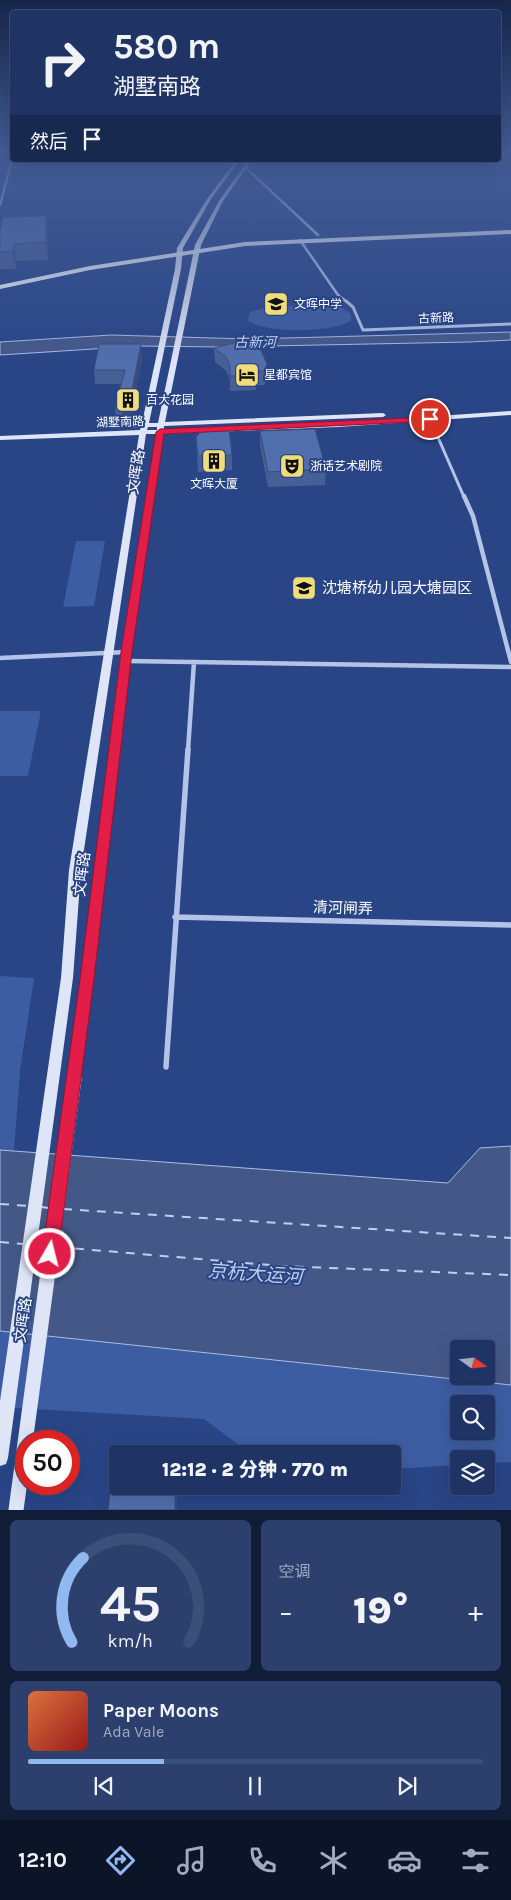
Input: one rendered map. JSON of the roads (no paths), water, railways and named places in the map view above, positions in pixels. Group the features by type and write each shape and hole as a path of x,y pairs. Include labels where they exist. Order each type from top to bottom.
{"main road":[{"path":"0,287 179,250 195,223"},
{"name":"文晖路","path":"16,1510 87,979 126,656 161,428 178,335 197,247 209,223"},
{"path":"0,283 197,247 318,235 511,228"},
{"path":"197,247 300,240 511,232"},
{"name":"文晖路","path":"0,1458 67,978 75,870 144,429 178,268 179,250"},
{"name":"湖墅南路","path":"0,438 511,408"},
{"name":"湖墅南路","path":"161,428 430,419 511,413"},
{"name":"湖墅南路","path":"0,432 144,429"}],"street":[{"path":"306,223 318,235"},
{"name":"古新路","path":"300,240 338,294 353,307 363,330 511,324"},
{"path":"430,419 473,516 511,662"},
{"path":"0,658 108,653 194,662 511,667"},
{"path":"166,1067 194,662"},
{"name":"清河闸弄","path":"175,917 511,925"}],"water":[{"name":"古新河","path":"511,332 511,340 470,342 219,347 140,346 0,355 0,342 111,335 249,339"},
{"name":"京杭大运河","path":"511,1146 511,1385 495,1383 495,1340 450,1340 450,1379 0,1331 0,1150 448,1183 480,1148"}],"place":[{"name":"文晖中学","path":"276,304"},
{"name":"星都宾馆","path":"247,375"},
{"name":"百大花园","path":"128,400"},
{"name":"文晖大厦","path":"214,461"},
{"name":"浙话艺术剧院","path":"292,466"},
{"name":"沈塘桥幼儿园大塘园区","path":"304,588"}]}
